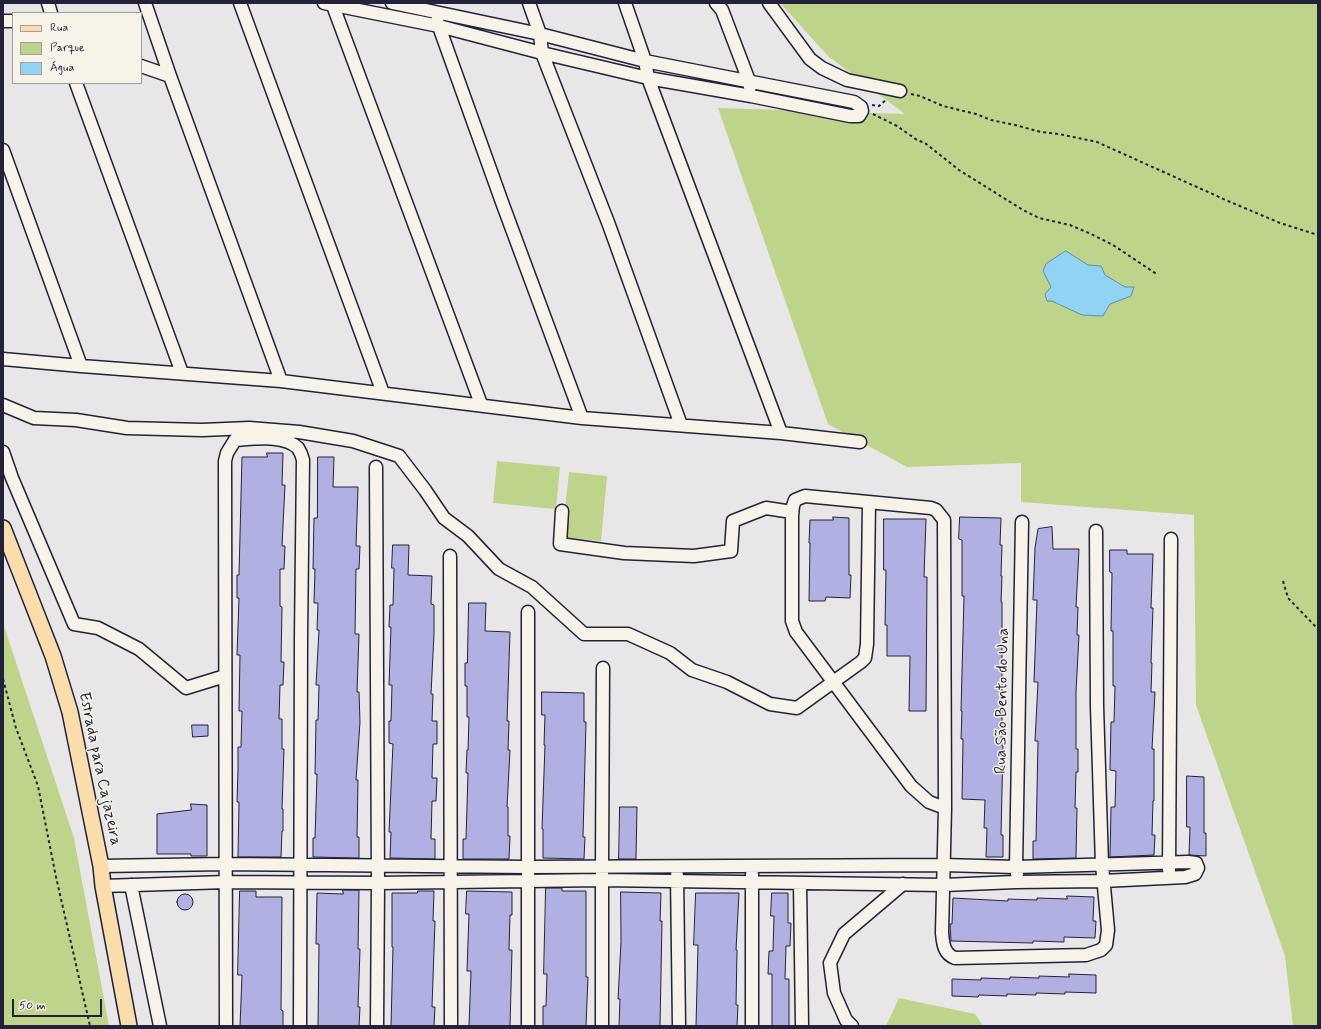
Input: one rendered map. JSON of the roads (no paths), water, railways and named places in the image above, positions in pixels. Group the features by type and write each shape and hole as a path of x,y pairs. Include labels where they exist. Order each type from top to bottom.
{"main road":[{"name":"Estrada para Cajazeira","path":"3,528 53,656 70,712 101,866 103,886 130,1026"}],"street":[{"path":"145,3 281,381"},
{"path":"240,3 383,393"},
{"path":"330,4 439,26 542,53 648,78 751,96 850,116 859,116 862,111 861,107 854,102 645,60 432,7 392,3"},
{"path":"529,3 540,34 542,53 609,225 682,425"},
{"path":"624,3 645,60 648,78 781,433"},
{"path":"716,3 722,10 749,81 751,96"},
{"path":"769,3 810,59 822,68 847,80 900,91"},
{"path":"330,4 481,404"},
{"path":"432,7 582,418"},
{"path":"142,66 170,76"},
{"path":"76,84 182,373"},
{"path":"3,150 81,366"},
{"path":"3,359 281,381 481,404 582,418 781,433 860,442"},
{"path":"3,405 34,418 76,420 127,428 202,430 249,428 299,432 353,441 399,456 444,518 468,536 499,569 532,587 584,634 628,634 670,653 692,670 727,682 770,704 797,708 862,662 865,658 869,503"},
{"path":"226,1026 225,461 227,452 235,440 262,438 288,442 299,450 303,460 300,1026"},
{"path":"3,452 12,478 74,624 98,628 139,649 186,688 225,676"},
{"path":"376,467 378,866 377,1026"},
{"path":"945,808 929,802 911,786 796,632 792,621 792,512 795,500 805,496 931,508 936,510 944,520 945,808 943,942 945,950 950,956 955,958 1086,955 1101,950 1106,945 1108,930 1102,865 1097,706 1096,531"},
{"path":"562,511 560,544 624,553 694,556 731,551 734,521 766,508 792,512"},
{"name":"Rua São Bento do Una","path":"1018,882 1016,867 1022,522"},
{"path":"1170,877 1171,539"},
{"path":"450,556 452,881 451,1026"},
{"path":"528,612 528,1026"},
{"path":"602,1026 603,668"},
{"path":"101,866 225,864 528,867 943,865 1016,867 1192,862 1196,863 1197,866 1197,871 1193,875 1185,877 1103,881 944,885 602,880 378,883 226,882 103,886"},
{"path":"678,866 679,1026"},
{"path":"751,866 752,1026"},
{"path":"800,882 802,1026"},
{"path":"852,1026 846,1020 834,993 830,963 844,934 903,884"},
{"path":"131,885 160,1026"}],"water":[{"path":"1066,251 1088,265 1101,266 1105,275 1125,287 1134,287 1131,296 1110,304 1103,316 1082,315 1052,301 1047,301 1045,294 1051,287 1043,271 1046,264"}]}
